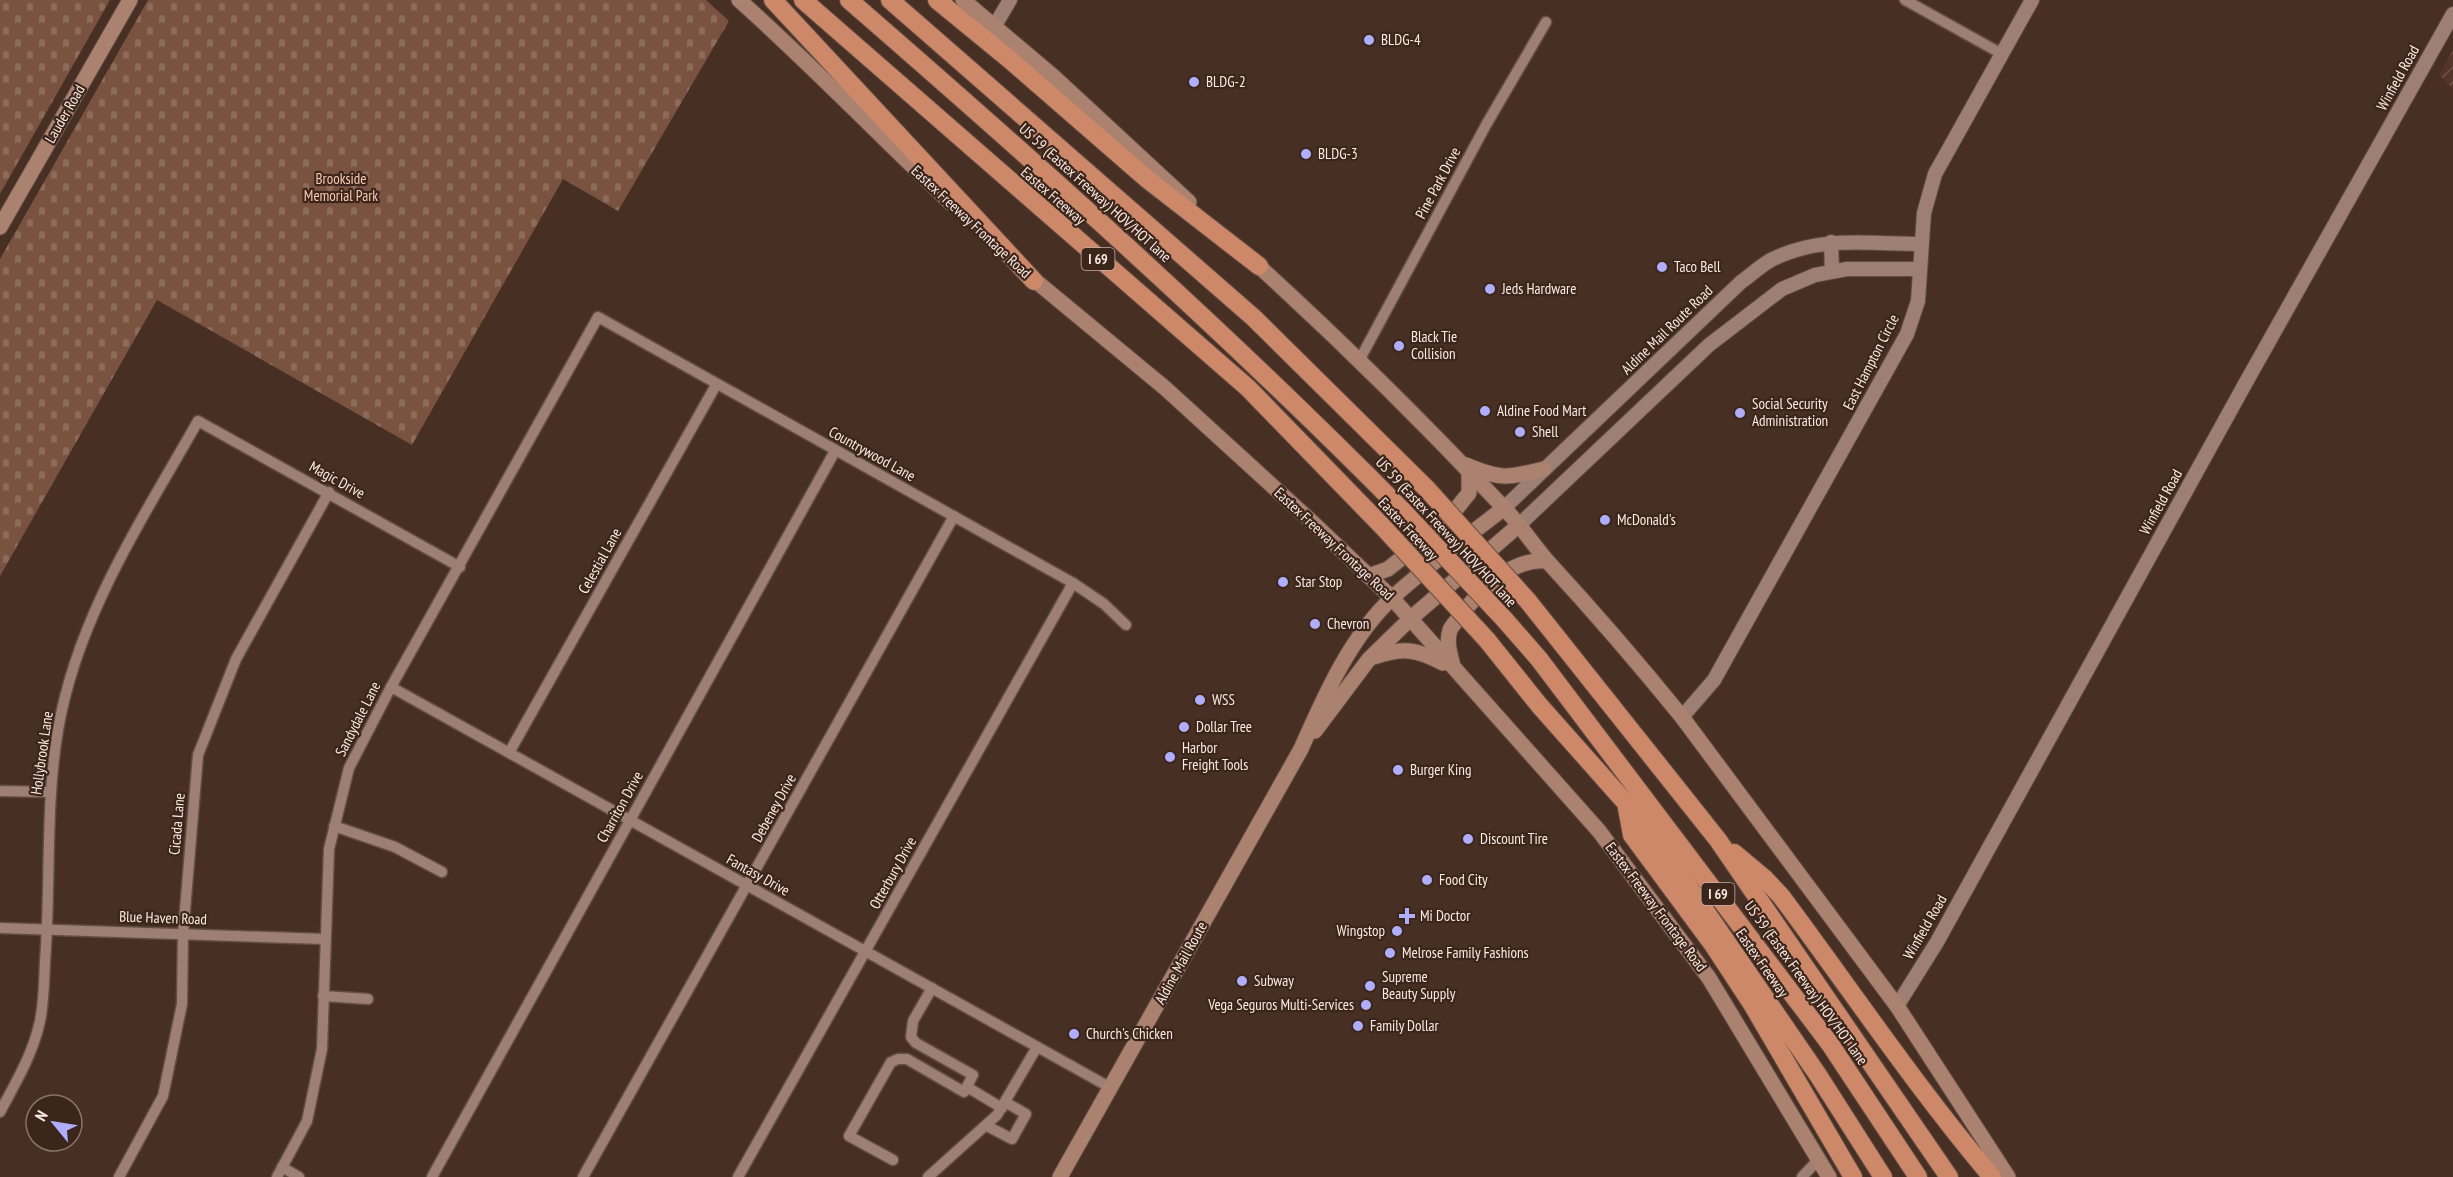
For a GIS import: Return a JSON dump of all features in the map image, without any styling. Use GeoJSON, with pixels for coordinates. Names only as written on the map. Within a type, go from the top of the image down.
{"type":"FeatureCollection","features":[{"type":"Feature","properties":{"kind":"highway"},"geometry":{"type":"LineString","coordinates":[[773,0],[1034,280]]}},
{"type":"Feature","properties":{"kind":"highway","name":"Eastex Freeway"},"geometry":{"type":"LineString","coordinates":[[803,0],[1248,388],[1383,527],[1487,640],[1539,705],[1626,803],[1682,877],[1811,1066],[1883,1177]]}},
{"type":"Feature","properties":{"kind":"highway","name":"US 59 (Eastex Freeway) HOV/HOT lane"},"geometry":{"type":"LineString","coordinates":[[849,0],[1102,222],[1308,415],[1402,510],[1505,620],[1539,659],[1830,1044],[1918,1177]]}},
{"type":"Feature","properties":{"kind":"highway","name":"I 69"},"geometry":{"type":"LineString","coordinates":[[890,0],[1254,318],[1427,489],[1528,601],[1718,840],[1949,1177]]}},
{"type":"Feature","properties":{"kind":"highway"},"geometry":{"type":"LineString","coordinates":[[937,0],[1026,73],[1146,179],[1259,266]]}},
{"type":"Feature","properties":{"kind":"highway"},"geometry":{"type":"LineString","coordinates":[[1626,803],[1632,835],[1714,946],[1752,1004],[1853,1177]]}},
{"type":"Feature","properties":{"kind":"highway"},"geometry":{"type":"LineString","coordinates":[[1718,840],[1765,879],[1781,896],[1953,1131],[1992,1177]]}},
{"type":"Feature","properties":{"kind":"main road","name":"Lauder Road"},"geometry":{"type":"LineString","coordinates":[[0,227],[130,0]]}},
{"type":"Feature","properties":{"kind":"main road","name":"Eastex Freeway Frontage Road"},"geometry":{"type":"LineString","coordinates":[[739,0],[787,43],[879,135],[1034,280],[1165,388],[1318,527],[1392,598],[1599,831],[1702,969],[1829,1177]]}},
{"type":"Feature","properties":{"kind":"main road"},"geometry":{"type":"LineString","coordinates":[[963,0],[1054,77],[1360,359],[1504,508],[1682,717],[1897,1006],[2008,1177]]}},
{"type":"Feature","properties":{"kind":"main road"},"geometry":{"type":"LineString","coordinates":[[1368,576],[1388,569],[1444,524],[1469,493],[1464,467]]}},
{"type":"Feature","properties":{"kind":"main road"},"geometry":{"type":"LineString","coordinates":[[1464,467],[1504,478],[1544,469]]}},
{"type":"Feature","properties":{"kind":"main road","name":"Aldine Mail Route"},"geometry":{"type":"LineString","coordinates":[[1060,1177],[1301,749],[1324,697],[1363,633],[1392,598],[1504,508]]}},
{"type":"Feature","properties":{"kind":"main road","name":"Aldine Mail Route"},"geometry":{"type":"LineString","coordinates":[[1301,749],[1369,658],[1410,619],[1519,525]]}},
{"type":"Feature","properties":{"kind":"main road"},"geometry":{"type":"LineString","coordinates":[[1453,668],[1448,645],[1450,629],[1469,605],[1499,577],[1523,563],[1537,560],[1548,561]]}},
{"type":"Feature","properties":{"kind":"main road"},"geometry":{"type":"LineString","coordinates":[[1369,658],[1402,650],[1424,653],[1453,668]]}},
{"type":"Feature","properties":{"kind":"street"},"geometry":{"type":"LineString","coordinates":[[994,27],[1010,0]]}},
{"type":"Feature","properties":{"kind":"street"},"geometry":{"type":"LineString","coordinates":[[1905,0],[2002,54]]}},
{"type":"Feature","properties":{"kind":"street","name":"East Hampton Circle"},"geometry":{"type":"LineString","coordinates":[[1682,717],[1714,680],[1908,334],[1918,301],[1924,213],[1935,174],[2032,0]]}},
{"type":"Feature","properties":{"kind":"street","name":"Winfield Road"},"geometry":{"type":"LineString","coordinates":[[1897,1006],[1948,922],[2245,384],[2453,14]]}},
{"type":"Feature","properties":{"kind":"street","name":"Pine Park Drive"},"geometry":{"type":"LineString","coordinates":[[1360,359],[1486,125],[1546,22]]}},
{"type":"Feature","properties":{"kind":"street"},"geometry":{"type":"LineString","coordinates":[[1831,242],[1832,272]]}},
{"type":"Feature","properties":{"kind":"street","name":"Aldine Mail Route Road"},"geometry":{"type":"LineString","coordinates":[[1504,508],[1741,282],[1768,261],[1787,252],[1831,242],[1922,244]]}},
{"type":"Feature","properties":{"kind":"street"},"geometry":{"type":"LineString","coordinates":[[1519,525],[1706,348],[1782,289],[1815,275],[1847,269],[1920,269]]}},
{"type":"Feature","properties":{"kind":"street","name":"Countrywood Lane"},"geometry":{"type":"LineString","coordinates":[[598,317],[1073,583],[1104,604],[1126,625]]}},
{"type":"Feature","properties":{"kind":"street","name":"Sandydale Lane"},"geometry":{"type":"LineString","coordinates":[[280,1172],[307,1121],[322,1049],[324,939],[329,849],[349,768],[391,687],[598,317]]}},
{"type":"Feature","properties":{"kind":"street"},"geometry":{"type":"LineString","coordinates":[[1691,332],[1706,348]]}},
{"type":"Feature","properties":{"kind":"street","name":"Celestial Lane"},"geometry":{"type":"LineString","coordinates":[[510,751],[716,385]]}},
{"type":"Feature","properties":{"kind":"street","name":"Magic Drive"},"geometry":{"type":"LineString","coordinates":[[198,421],[460,567]]}},
{"type":"Feature","properties":{"kind":"street","name":"Hollybrook Lane"},"geometry":{"type":"LineString","coordinates":[[0,1112],[29,1058],[41,1020],[48,929],[51,792],[58,729],[76,654],[91,617],[120,560],[198,421]]}},
{"type":"Feature","properties":{"kind":"street"},"geometry":{"type":"LineString","coordinates":[[1582,433],[1598,451]]}},
{"type":"Feature","properties":{"kind":"street","name":"Charriton Drive"},"geometry":{"type":"LineString","coordinates":[[432,1177],[835,451]]}},
{"type":"Feature","properties":{"kind":"street","name":"Cicada Lane"},"geometry":{"type":"LineString","coordinates":[[119,1177],[163,1096],[182,1004],[183,934],[198,755],[236,659],[329,492]]}},
{"type":"Feature","properties":{"kind":"street","name":"Debeney Drive"},"geometry":{"type":"LineString","coordinates":[[584,1177],[954,516]]}},
{"type":"Feature","properties":{"kind":"street","name":"Otterbury Drive"},"geometry":{"type":"LineString","coordinates":[[738,1177],[1073,583]]}},
{"type":"Feature","properties":{"kind":"street","name":"Fantasy Drive"},"geometry":{"type":"LineString","coordinates":[[391,687],[510,751],[1111,1088]]}},
{"type":"Feature","properties":{"kind":"street"},"geometry":{"type":"LineString","coordinates":[[0,791],[51,792]]}},
{"type":"Feature","properties":{"kind":"street"},"geometry":{"type":"LineString","coordinates":[[333,826],[395,847],[442,872]]}},
{"type":"Feature","properties":{"kind":"street","name":"Blue Haven Road"},"geometry":{"type":"LineString","coordinates":[[0,928],[324,939]]}},
{"type":"Feature","properties":{"kind":"street"},"geometry":{"type":"LineString","coordinates":[[893,1160],[849,1136],[888,1065],[898,1059],[907,1059],[964,1092],[973,1076],[915,1043],[911,1037],[911,1027],[932,988]]}},
{"type":"Feature","properties":{"kind":"street"},"geometry":{"type":"LineString","coordinates":[[323,996],[368,999]]}},
{"type":"Feature","properties":{"kind":"street"},"geometry":{"type":"LineString","coordinates":[[907,1059],[915,1043]]}},
{"type":"Feature","properties":{"kind":"street"},"geometry":{"type":"LineString","coordinates":[[928,1177],[987,1126],[1004,1105],[1037,1047]]}},
{"type":"Feature","properties":{"kind":"street"},"geometry":{"type":"LineString","coordinates":[[967,1087],[1026,1114],[1012,1139],[987,1126]]}},
{"type":"Feature","properties":{"kind":"street"},"geometry":{"type":"LineString","coordinates":[[1802,1177],[1818,1160]]}},
{"type":"Feature","properties":{"kind":"street"},"geometry":{"type":"LineString","coordinates":[[280,1172],[299,1177]]}},
{"type":"Feature","properties":{"kind":"shaded area"},"geometry":{"type":"Polygon","coordinates":[[[2453,50],[2453,89],[2439,75],[2453,50]]]}},
{"type":"Feature","properties":{"kind":"green space"},"geometry":{"type":"Polygon","coordinates":[[[0,0],[110,0],[0,194],[0,0]]]}},
{"type":"Feature","properties":{"kind":"green space","name":"Brookside Memorial Park"},"geometry":{"type":"Polygon","coordinates":[[[148,0],[706,0],[729,21],[618,211],[563,179],[412,445],[157,300],[0,576],[0,259],[148,0]]]}},
{"type":"Feature","properties":{"kind":"place","name":"BLDG-4"},"geometry":{"type":"Point","coordinates":[1369,40]}},
{"type":"Feature","properties":{"kind":"place","name":"BLDG-2"},"geometry":{"type":"Point","coordinates":[1194,82]}},
{"type":"Feature","properties":{"kind":"place","name":"BLDG-3"},"geometry":{"type":"Point","coordinates":[1306,154]}},
{"type":"Feature","properties":{"kind":"place","name":"Taco Bell"},"geometry":{"type":"Point","coordinates":[1662,267]}},
{"type":"Feature","properties":{"kind":"place","name":"Jeds Hardware"},"geometry":{"type":"Point","coordinates":[1490,289]}},
{"type":"Feature","properties":{"kind":"place","name":"Black Tie Collision"},"geometry":{"type":"Point","coordinates":[1399,346]}},
{"type":"Feature","properties":{"kind":"place","name":"Aldine Food Mart"},"geometry":{"type":"Point","coordinates":[1485,411]}},
{"type":"Feature","properties":{"kind":"place","name":"Social Security Administration"},"geometry":{"type":"Point","coordinates":[1740,413]}},
{"type":"Feature","properties":{"kind":"place","name":"Shell"},"geometry":{"type":"Point","coordinates":[1520,432]}},
{"type":"Feature","properties":{"kind":"place","name":"McDonald's"},"geometry":{"type":"Point","coordinates":[1605,520]}},
{"type":"Feature","properties":{"kind":"place","name":"Star Stop"},"geometry":{"type":"Point","coordinates":[1283,582]}},
{"type":"Feature","properties":{"kind":"place","name":"Chevron"},"geometry":{"type":"Point","coordinates":[1315,624]}},
{"type":"Feature","properties":{"kind":"place","name":"WSS"},"geometry":{"type":"Point","coordinates":[1200,700]}},
{"type":"Feature","properties":{"kind":"place","name":"Dollar Tree"},"geometry":{"type":"Point","coordinates":[1184,727]}},
{"type":"Feature","properties":{"kind":"place","name":"Harbor Freight Tools"},"geometry":{"type":"Point","coordinates":[1170,757]}},
{"type":"Feature","properties":{"kind":"place","name":"Burger King"},"geometry":{"type":"Point","coordinates":[1398,770]}},
{"type":"Feature","properties":{"kind":"place","name":"Discount Tire"},"geometry":{"type":"Point","coordinates":[1468,839]}},
{"type":"Feature","properties":{"kind":"place","name":"Food City"},"geometry":{"type":"Point","coordinates":[1427,880]}},
{"type":"Feature","properties":{"kind":"place","name":"Mi Doctor"},"geometry":{"type":"Point","coordinates":[1407,916]}},
{"type":"Feature","properties":{"kind":"place","name":"Wingstop"},"geometry":{"type":"Point","coordinates":[1397,931]}},
{"type":"Feature","properties":{"kind":"place","name":"Melrose Family Fashions"},"geometry":{"type":"Point","coordinates":[1390,953]}},
{"type":"Feature","properties":{"kind":"place","name":"Subway"},"geometry":{"type":"Point","coordinates":[1242,981]}},
{"type":"Feature","properties":{"kind":"place","name":"Supreme Beauty Supply"},"geometry":{"type":"Point","coordinates":[1370,986]}},
{"type":"Feature","properties":{"kind":"place","name":"Vega Seguros Multi-Services"},"geometry":{"type":"Point","coordinates":[1366,1005]}},
{"type":"Feature","properties":{"kind":"place","name":"Family Dollar"},"geometry":{"type":"Point","coordinates":[1358,1026]}},
{"type":"Feature","properties":{"kind":"place","name":"Church's Chicken"},"geometry":{"type":"Point","coordinates":[1074,1034]}}]}
